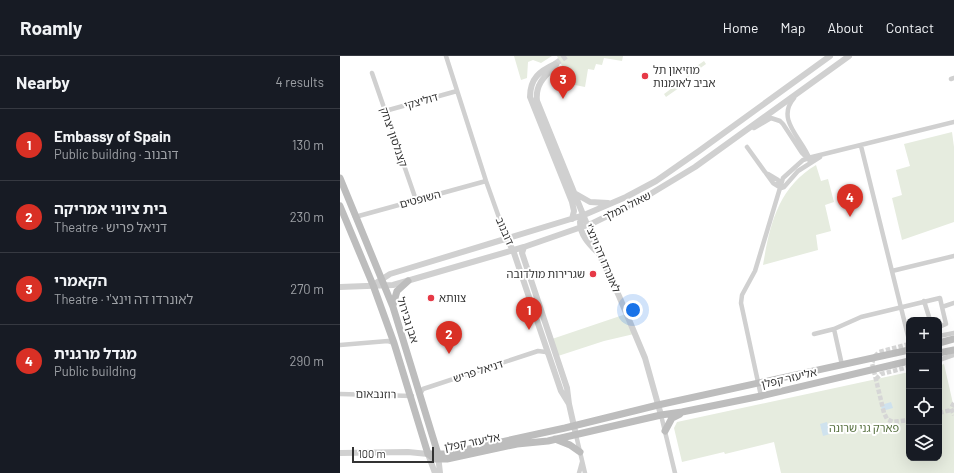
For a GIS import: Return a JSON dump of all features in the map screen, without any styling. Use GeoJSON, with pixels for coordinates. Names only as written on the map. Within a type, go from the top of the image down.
{"type":"FeatureCollection","features":[{"type":"Feature","properties":{"kind":"main road","name":"אבן גבירול"},"geometry":{"type":"LineString","coordinates":[[340,178],[393,307],[438,457]]}},
{"type":"Feature","properties":{"kind":"main road","name":"אבן גבירול"},"geometry":{"type":"LineString","coordinates":[[340,206],[344,224],[373,285],[394,343],[412,396],[428,454]]}},
{"type":"Feature","properties":{"kind":"main road"},"geometry":{"type":"LineString","coordinates":[[393,307],[397,291],[408,281]]}},
{"type":"Feature","properties":{"kind":"main road"},"geometry":{"type":"LineString","coordinates":[[942,341],[951,336]]}},
{"type":"Feature","properties":{"kind":"main road"},"geometry":{"type":"LineString","coordinates":[[942,353],[954,350]]}},
{"type":"Feature","properties":{"kind":"main road","name":"אליעזר קפלן"},"geometry":{"type":"LineString","coordinates":[[438,457],[658,405],[906,351]]}},
{"type":"Feature","properties":{"kind":"main road","name":"אליעזר קפלן"},"geometry":{"type":"LineString","coordinates":[[428,454],[447,459],[517,444],[576,435],[661,414],[682,412],[761,396],[906,362]]}},
{"type":"Feature","properties":{"kind":"main road"},"geometry":{"type":"LineString","coordinates":[[665,431],[672,418],[682,412]]}},
{"type":"Feature","properties":{"kind":"main road"},"geometry":{"type":"LineString","coordinates":[[555,439],[570,445],[580,452]]}},
{"type":"Feature","properties":{"kind":"street","name":"דובנוב"},"geometry":{"type":"LineString","coordinates":[[446,56],[486,181],[507,240],[513,250],[561,391],[569,404]]}},
{"type":"Feature","properties":{"kind":"street","name":"שאול המלך"},"geometry":{"type":"LineString","coordinates":[[382,278],[572,219],[626,197],[656,181],[830,56]]}},
{"type":"Feature","properties":{"kind":"street","name":"שאול המלך"},"geometry":{"type":"LineString","coordinates":[[340,287],[373,285],[385,286],[408,281],[589,226],[669,184],[740,135],[848,56]]}},
{"type":"Feature","properties":{"kind":"street"},"geometry":{"type":"LineString","coordinates":[[533,92],[540,80],[555,64]]}},
{"type":"Feature","properties":{"kind":"street","name":"קצנלסון יצחק"},"geometry":{"type":"LineString","coordinates":[[372,73],[416,200]]}},
{"type":"Feature","properties":{"kind":"street","name":"דוליצקי"},"geometry":{"type":"LineString","coordinates":[[385,111],[458,90]]}},
{"type":"Feature","properties":{"kind":"street"},"geometry":{"type":"LineString","coordinates":[[799,91],[786,111],[789,123],[804,152],[800,162]]}},
{"type":"Feature","properties":{"kind":"street","name":"לאונרדו דה וינצ'י"},"geometry":{"type":"LineString","coordinates":[[533,92],[589,226],[599,254],[619,296],[645,358],[661,414],[675,473]]}},
{"type":"Feature","properties":{"kind":"street","name":"לאונרדו דה וינצ'י"},"geometry":{"type":"LineString","coordinates":[[533,92],[532,103],[572,202],[574,211],[572,219]]}},
{"type":"Feature","properties":{"kind":"street"},"geometry":{"type":"LineString","coordinates":[[740,135],[771,118],[776,119],[784,126],[809,159]]}},
{"type":"Feature","properties":{"kind":"street"},"geometry":{"type":"LineString","coordinates":[[761,396],[741,303],[742,295],[755,271],[783,178],[800,162],[809,159],[954,122]]}},
{"type":"Feature","properties":{"kind":"street"},"geometry":{"type":"LineString","coordinates":[[861,146],[906,328]]}},
{"type":"Feature","properties":{"kind":"street"},"geometry":{"type":"LineString","coordinates":[[747,147],[765,172],[778,180],[781,188]]}},
{"type":"Feature","properties":{"kind":"street"},"geometry":{"type":"LineString","coordinates":[[804,152],[823,155]]}},
{"type":"Feature","properties":{"kind":"street"},"geometry":{"type":"LineString","coordinates":[[781,188],[809,159]]}},
{"type":"Feature","properties":{"kind":"street","name":"השופטים"},"geometry":{"type":"LineString","coordinates":[[355,217],[486,181]]}},
{"type":"Feature","properties":{"kind":"street"},"geometry":{"type":"LineString","coordinates":[[575,193],[584,200],[599,204],[626,197]]}},
{"type":"Feature","properties":{"kind":"street"},"geometry":{"type":"LineString","coordinates":[[584,215],[580,222],[580,228],[586,241],[599,254]]}},
{"type":"Feature","properties":{"kind":"street","name":"דובנוב"},"geometry":{"type":"LineString","coordinates":[[524,247],[522,254],[567,388],[576,435]]}},
{"type":"Feature","properties":{"kind":"street"},"geometry":{"type":"LineString","coordinates":[[892,271],[954,256]]}},
{"type":"Feature","properties":{"kind":"street"},"geometry":{"type":"LineString","coordinates":[[373,285],[382,278]]}},
{"type":"Feature","properties":{"kind":"street"},"geometry":{"type":"LineString","coordinates":[[814,334],[834,329],[861,317],[940,298],[946,324],[942,325]]}},
{"type":"Feature","properties":{"kind":"street"},"geometry":{"type":"LineString","coordinates":[[924,301],[929,317]]}},
{"type":"Feature","properties":{"kind":"street"},"geometry":{"type":"LineString","coordinates":[[942,307],[954,303]]}},
{"type":"Feature","properties":{"kind":"street"},"geometry":{"type":"LineString","coordinates":[[834,329],[842,365]]}},
{"type":"Feature","properties":{"kind":"street"},"geometry":{"type":"LineString","coordinates":[[951,336],[954,333]]}},
{"type":"Feature","properties":{"kind":"street"},"geometry":{"type":"LineString","coordinates":[[544,340],[538,351],[546,352],[549,355]]}},
{"type":"Feature","properties":{"kind":"street"},"geometry":{"type":"LineString","coordinates":[[340,345],[388,341],[394,343]]}},
{"type":"Feature","properties":{"kind":"street","name":"דניאל פריש"},"geometry":{"type":"LineString","coordinates":[[420,394],[423,389],[538,351]]}},
{"type":"Feature","properties":{"kind":"street"},"geometry":{"type":"LineString","coordinates":[[942,359],[954,355]]}},
{"type":"Feature","properties":{"kind":"street","name":"רוזנבאום"},"geometry":{"type":"LineString","coordinates":[[340,394],[412,396]]}},
{"type":"Feature","properties":{"kind":"street"},"geometry":{"type":"LineString","coordinates":[[576,435],[584,473]]}},
{"type":"Feature","properties":{"kind":"street"},"geometry":{"type":"LineString","coordinates":[[340,453],[408,452],[428,454]]}},
{"type":"Feature","properties":{"kind":"street","name":"אבן גבירול"},"geometry":{"type":"LineString","coordinates":[[428,454],[435,473]]}},
{"type":"Feature","properties":{"kind":"street","name":"אבן גבירול"},"geometry":{"type":"LineString","coordinates":[[438,457],[440,473]]}},
{"type":"Feature","properties":{"kind":"street"},"geometry":{"type":"LineString","coordinates":[[579,473],[582,462]]}},
{"type":"Feature","properties":{"kind":"green space"},"geometry":{"type":"Polygon","coordinates":[[[514,56],[552,56],[541,63],[533,60],[528,62],[527,78],[521,80],[514,56]]]}},
{"type":"Feature","properties":{"kind":"green space"},"geometry":{"type":"Polygon","coordinates":[[[557,56],[623,56],[622,61],[604,58],[602,65],[596,64],[594,70],[588,69],[585,87],[560,82],[567,77],[569,70],[562,66],[557,56]]]}},
{"type":"Feature","properties":{"kind":"green space"},"geometry":{"type":"Polygon","coordinates":[[[704,61],[706,64],[688,77],[689,79],[685,82],[686,83],[666,97],[664,94],[687,77],[685,74],[704,61]]]}},
{"type":"Feature","properties":{"kind":"green space"},"geometry":{"type":"Polygon","coordinates":[[[952,132],[954,147],[954,222],[902,240],[892,198],[902,195],[896,170],[910,166],[904,144],[952,132]]]}},
{"type":"Feature","properties":{"kind":"green space"},"geometry":{"type":"Polygon","coordinates":[[[816,165],[821,181],[828,179],[834,202],[825,205],[831,231],[816,235],[818,250],[763,265],[773,221],[784,196],[803,174],[816,165]]]}},
{"type":"Feature","properties":{"kind":"green space"},"geometry":{"type":"Polygon","coordinates":[[[626,314],[634,334],[604,341],[558,356],[552,339],[626,314]]]}},
{"type":"Feature","properties":{"kind":"green space","name":"פארק גני שרונה"},"geometry":{"type":"Polygon","coordinates":[[[944,364],[954,408],[954,473],[781,473],[774,442],[725,454],[724,452],[682,462],[674,428],[677,422],[906,373],[906,461],[942,461],[942,365],[944,364]]]}},
{"type":"Feature","properties":{"kind":"water"},"geometry":{"type":"Polygon","coordinates":[[[891,402],[893,408],[882,411],[881,405],[891,402]]]}},
{"type":"Feature","properties":{"kind":"water"},"geometry":{"type":"Polygon","coordinates":[[[827,422],[830,434],[823,436],[820,424],[827,422]]]}},
{"type":"Feature","properties":{"kind":"tunnel"},"geometry":{"type":"LineString","coordinates":[[555,64],[566,56]]}},
{"type":"Feature","properties":{"kind":"tunnel"},"geometry":{"type":"LineString","coordinates":[[906,345],[879,352],[875,356],[872,363],[884,413],[887,419],[893,422],[906,420]]}},
{"type":"Feature","properties":{"kind":"tunnel"},"geometry":{"type":"LineString","coordinates":[[876,379],[881,374],[906,368]]}},
{"type":"Feature","properties":{"kind":"tunnel"},"geometry":{"type":"LineString","coordinates":[[954,403],[951,408],[954,415]]}},
{"type":"Feature","properties":{"kind":"tunnel"},"geometry":{"type":"LineString","coordinates":[[942,412],[951,410]]}},
{"type":"Feature","properties":{"kind":"place","name":"מוזיאון תל אביב לאומנות"},"geometry":{"type":"Point","coordinates":[645,76]}},
{"type":"Feature","properties":{"kind":"place","name":"הקאמרי"},"geometry":{"type":"Point","coordinates":[563,99]}},
{"type":"Feature","properties":{"kind":"place","name":"מגדל מרגנית"},"geometry":{"type":"Point","coordinates":[850,217]}},
{"type":"Feature","properties":{"kind":"place","name":"שגרירות מולדובה"},"geometry":{"type":"Point","coordinates":[593,274]}},
{"type":"Feature","properties":{"kind":"place","name":"צוותא"},"geometry":{"type":"Point","coordinates":[431,298]}},
{"type":"Feature","properties":{"kind":"place","name":"Embassy of Spain"},"geometry":{"type":"Point","coordinates":[529,330]}},
{"type":"Feature","properties":{"kind":"place","name":"בית ציוני אמריקה"},"geometry":{"type":"Point","coordinates":[449,354]}}]}
